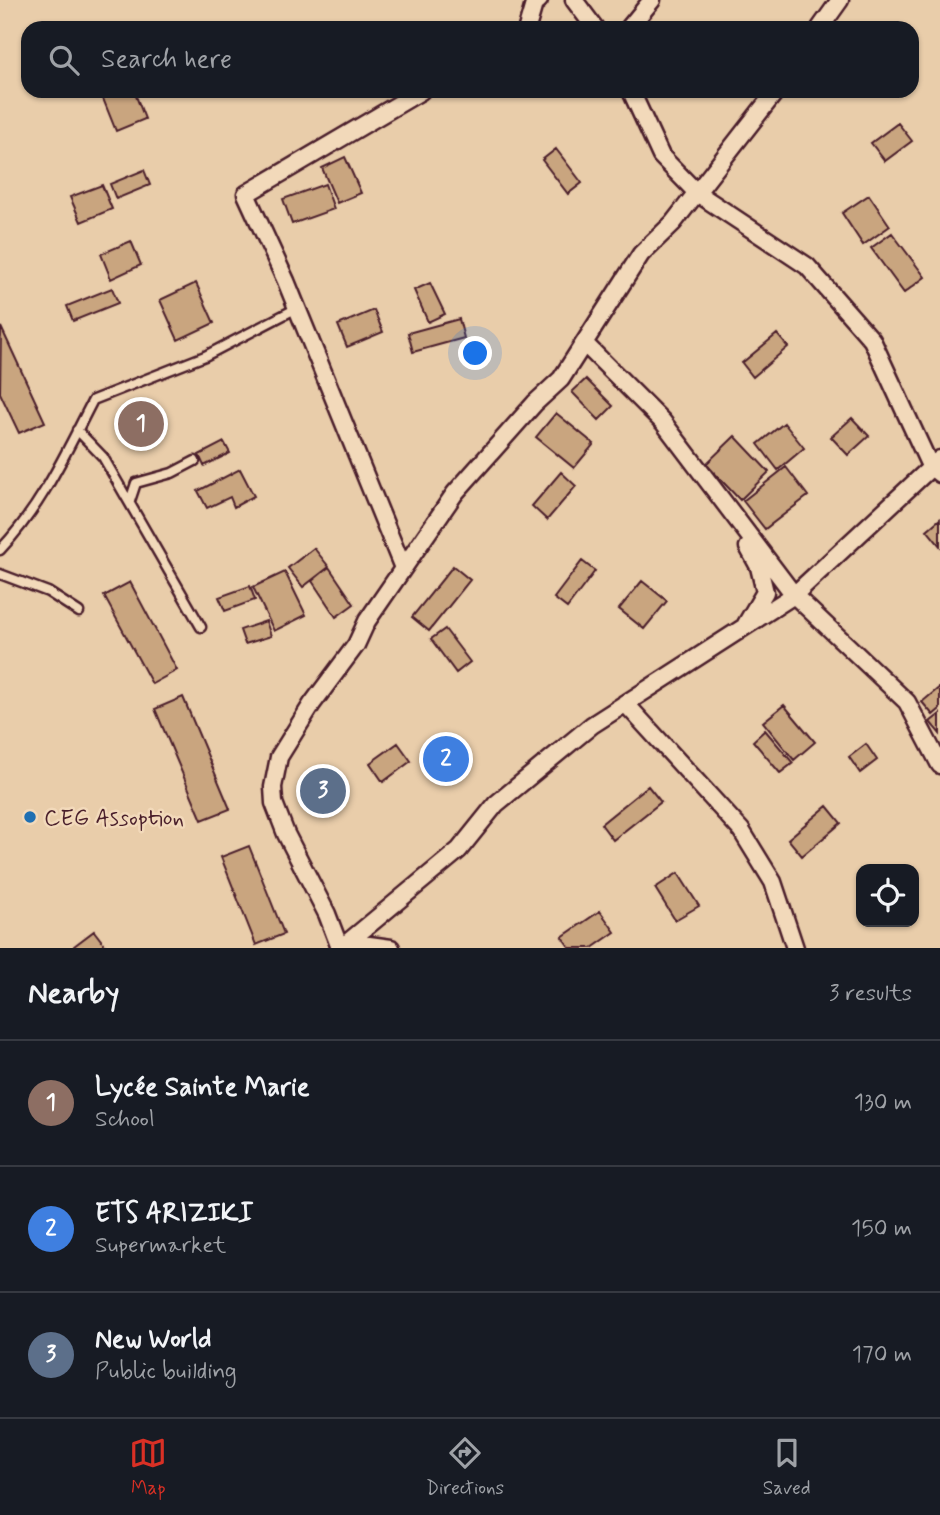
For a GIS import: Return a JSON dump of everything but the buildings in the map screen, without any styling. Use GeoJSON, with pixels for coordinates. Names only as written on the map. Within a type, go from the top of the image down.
{"type":"FeatureCollection","features":[{"type":"Feature","properties":{"kind":"street"},"geometry":{"type":"LineString","coordinates":[[529,21],[534,4],[539,0]]}},
{"type":"Feature","properties":{"kind":"street"},"geometry":{"type":"LineString","coordinates":[[573,0],[590,21]]}},
{"type":"Feature","properties":{"kind":"street"},"geometry":{"type":"LineString","coordinates":[[635,21],[652,0]]}},
{"type":"Feature","properties":{"kind":"street"},"geometry":{"type":"LineString","coordinates":[[825,21],[840,0]]}},
{"type":"Feature","properties":{"kind":"street"},"geometry":{"type":"LineString","coordinates":[[403,568],[297,308],[246,194],[409,98]]}},
{"type":"Feature","properties":{"kind":"street"},"geometry":{"type":"LineString","coordinates":[[341,948],[459,850],[496,804],[592,725],[794,595],[937,467],[872,340],[807,266],[697,193],[661,156],[634,98]]}},
{"type":"Feature","properties":{"kind":"street"},"geometry":{"type":"LineString","coordinates":[[341,948],[327,914],[286,834],[274,803],[273,787],[279,757],[312,704],[356,645],[367,621],[455,493],[535,403],[561,379],[641,254],[697,193],[771,98]]}},
{"type":"Feature","properties":{"kind":"street"},"geometry":{"type":"LineString","coordinates":[[584,343],[663,422],[794,595],[907,702],[940,765]]}},
{"type":"Feature","properties":{"kind":"street"},"geometry":{"type":"LineString","coordinates":[[727,507],[759,567],[765,592],[743,629]]}},
{"type":"Feature","properties":{"kind":"street"},"geometry":{"type":"LineString","coordinates":[[625,704],[741,830],[773,882],[795,948]]}},
{"type":"Feature","properties":{"kind":"street"},"geometry":{"type":"LineString","coordinates":[[341,948],[369,945],[391,948]]}},
{"type":"Feature","properties":{"kind":"lane"},"geometry":{"type":"LineString","coordinates":[[0,550],[26,524],[61,467],[93,400],[205,356],[297,308]]}},
{"type":"Feature","properties":{"kind":"lane"},"geometry":{"type":"LineString","coordinates":[[77,430],[103,457],[201,627]]}},
{"type":"Feature","properties":{"kind":"lane"},"geometry":{"type":"LineString","coordinates":[[130,501],[136,483],[172,473],[195,461]]}},
{"type":"Feature","properties":{"kind":"lane"},"geometry":{"type":"LineString","coordinates":[[0,574],[48,592],[79,612]]}},
{"type":"Feature","properties":{"kind":"place","name":"Lycée Sainte Marie"},"geometry":{"type":"Point","coordinates":[141,424]}},
{"type":"Feature","properties":{"kind":"place","name":"ETS ARIZIKI"},"geometry":{"type":"Point","coordinates":[446,759]}},
{"type":"Feature","properties":{"kind":"place","name":"New World"},"geometry":{"type":"Point","coordinates":[323,791]}},
{"type":"Feature","properties":{"kind":"place","name":"CEG Assoption"},"geometry":{"type":"Point","coordinates":[30,817]}}]}
